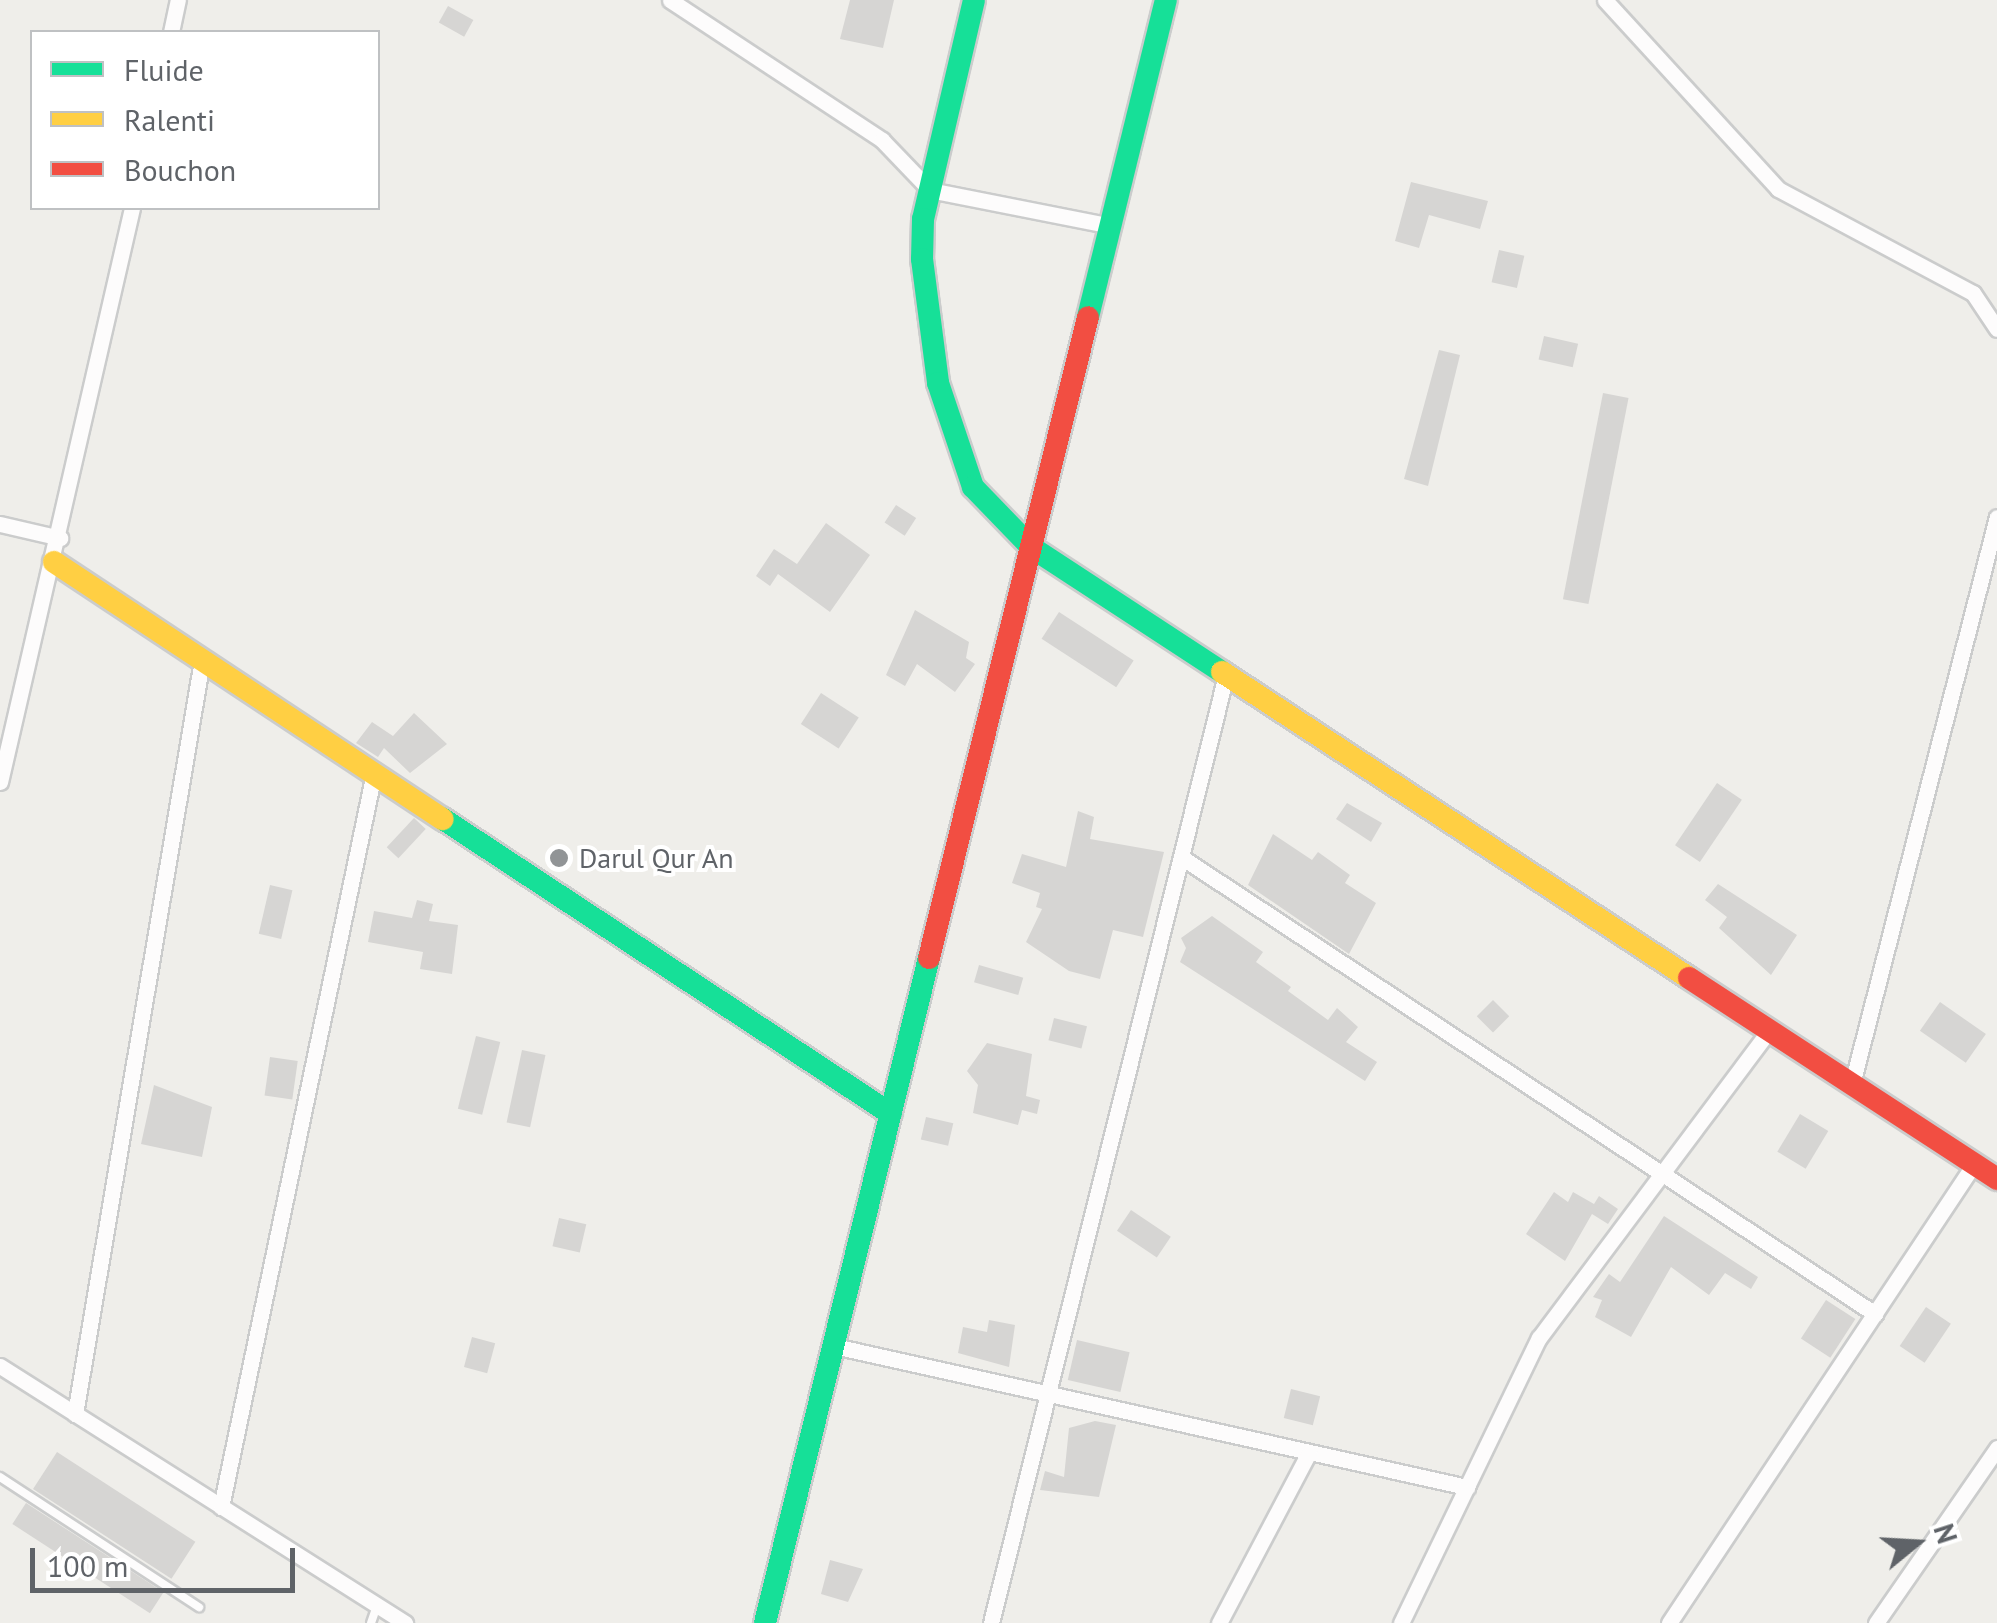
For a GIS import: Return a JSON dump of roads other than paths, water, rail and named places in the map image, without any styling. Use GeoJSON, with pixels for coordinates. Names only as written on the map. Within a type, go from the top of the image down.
{"type":"FeatureCollection","features":[{"type":"Feature","properties":{"kind":"street"},"geometry":{"type":"LineString","coordinates":[[170,30],[178,0]]}},
{"type":"Feature","properties":{"kind":"street"},"geometry":{"type":"LineString","coordinates":[[670,0],[882,140],[930,190],[1112,226]]}},
{"type":"Feature","properties":{"kind":"street"},"geometry":{"type":"LineString","coordinates":[[698,18],[702,0]]}},
{"type":"Feature","properties":{"kind":"street"},"geometry":{"type":"LineString","coordinates":[[974,0],[930,190],[922,258],[938,383],[973,487],[1031,548],[1997,1178]]}},
{"type":"Feature","properties":{"kind":"street"},"geometry":{"type":"LineString","coordinates":[[765,1623],[1166,0]]}},
{"type":"Feature","properties":{"kind":"street"},"geometry":{"type":"LineString","coordinates":[[1606,0],[1778,189],[1973,292],[1997,329]]}},
{"type":"Feature","properties":{"kind":"street"},"geometry":{"type":"LineString","coordinates":[[0,782],[6,733],[60,538],[132,210]]}},
{"type":"Feature","properties":{"kind":"street"},"geometry":{"type":"LineString","coordinates":[[1852,1084],[1997,517]]}},
{"type":"Feature","properties":{"kind":"street"},"geometry":{"type":"LineString","coordinates":[[0,524],[60,538]]}},
{"type":"Feature","properties":{"kind":"street"},"geometry":{"type":"LineString","coordinates":[[54,562],[891,1114]]}},
{"type":"Feature","properties":{"kind":"street"},"geometry":{"type":"LineString","coordinates":[[75,1414],[202,660]]}},
{"type":"Feature","properties":{"kind":"street"},"geometry":{"type":"LineString","coordinates":[[991,1623],[1226,675]]}},
{"type":"Feature","properties":{"kind":"street"},"geometry":{"type":"LineString","coordinates":[[221,1507],[374,773]]}},
{"type":"Feature","properties":{"kind":"street"},"geometry":{"type":"LineString","coordinates":[[1181,857],[1875,1314]]}},
{"type":"Feature","properties":{"kind":"street"},"geometry":{"type":"LineString","coordinates":[[1401,1623],[1540,1338],[1770,1030]]}},
{"type":"Feature","properties":{"kind":"street"},"geometry":{"type":"LineString","coordinates":[[1669,1623],[1974,1164]]}},
{"type":"Feature","properties":{"kind":"street"},"geometry":{"type":"LineString","coordinates":[[834,1346],[1467,1487]]}},
{"type":"Feature","properties":{"kind":"street"},"geometry":{"type":"LineString","coordinates":[[0,1366],[405,1623]]}},
{"type":"Feature","properties":{"kind":"street"},"geometry":{"type":"LineString","coordinates":[[1876,1623],[1997,1448]]}},
{"type":"Feature","properties":{"kind":"street"},"geometry":{"type":"LineString","coordinates":[[1219,1623],[1309,1452]]}},
{"type":"Feature","properties":{"kind":"lane"},"geometry":{"type":"LineString","coordinates":[[0,1477],[199,1607]]}},
{"type":"Feature","properties":{"kind":"lane"},"geometry":{"type":"LineString","coordinates":[[371,1623],[376,1606]]}},
{"type":"Feature","properties":{"kind":"place","name":"Darul Qur An"},"geometry":{"type":"Point","coordinates":[559,858]}}]}
